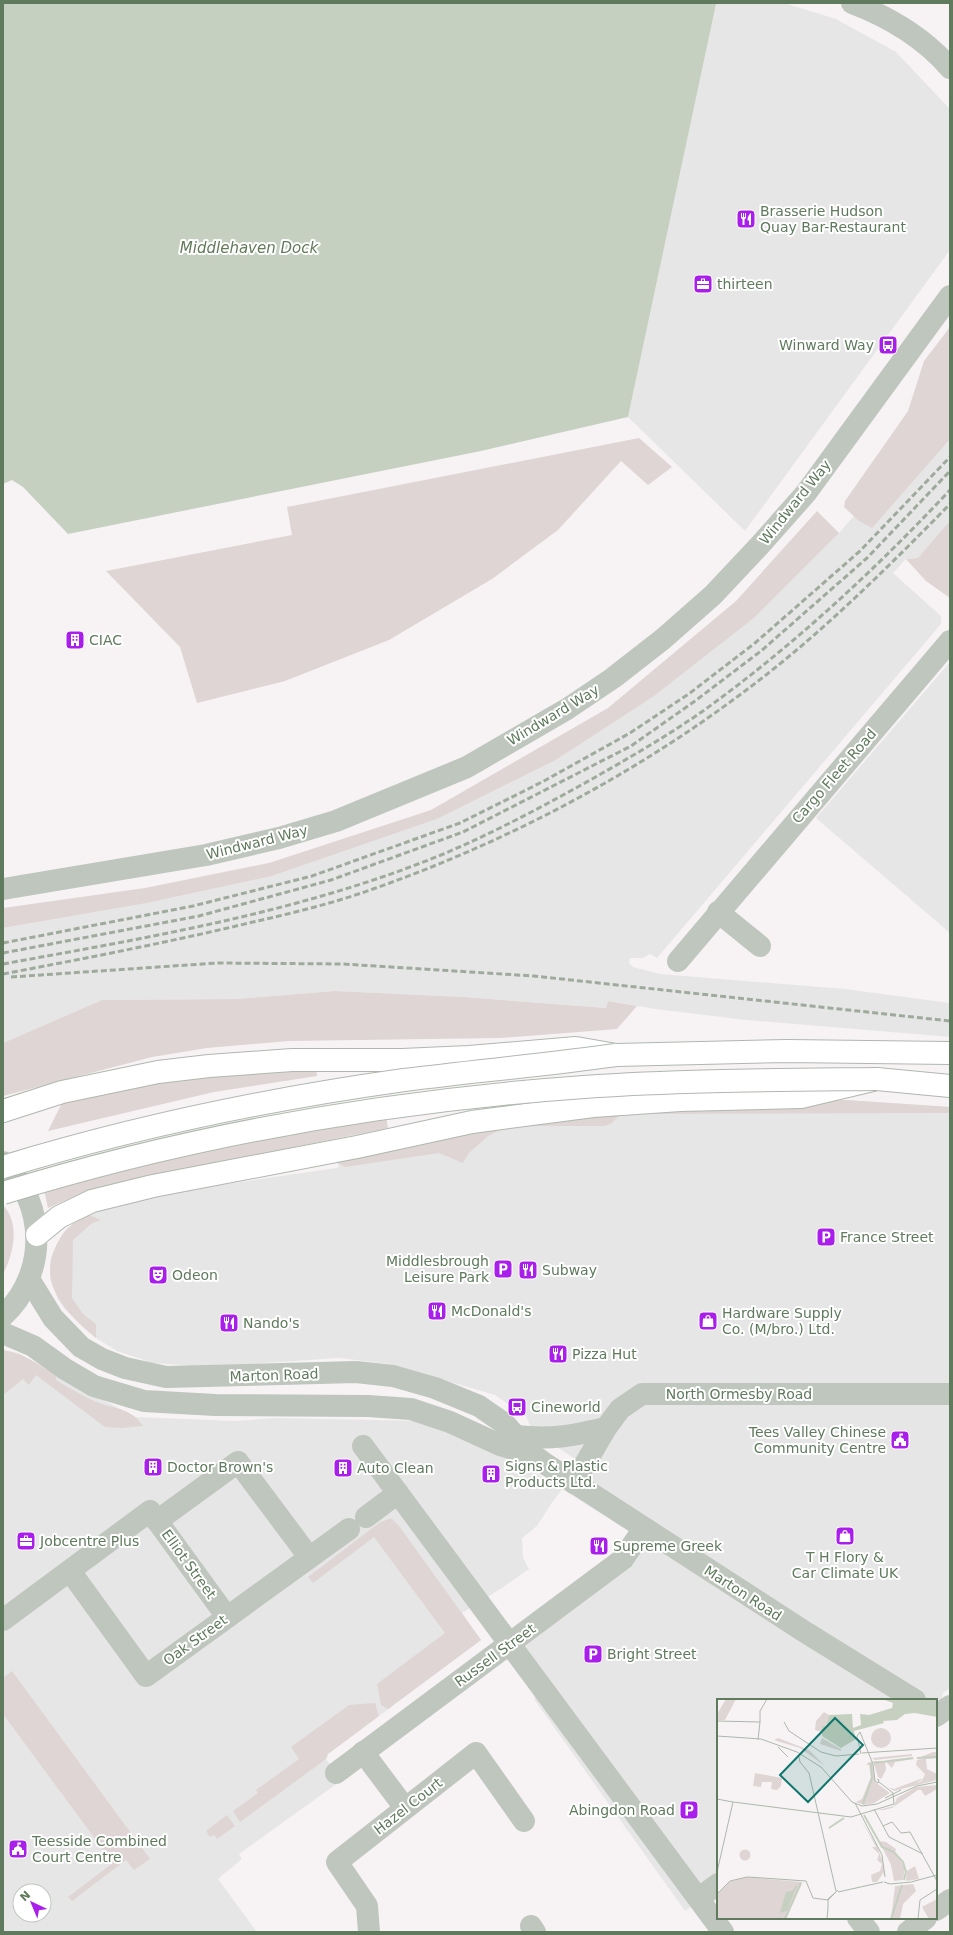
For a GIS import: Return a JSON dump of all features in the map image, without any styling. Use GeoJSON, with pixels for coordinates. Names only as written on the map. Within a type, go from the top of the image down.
{"type":"FeatureCollection","features":[{"type":"Feature","properties":{"kind":"highway"},"geometry":{"type":"LineString","coordinates":[[3,1111],[62,1092],[158,1072],[209,1066],[292,1060],[402,1060],[469,1058],[576,1048],[616,1055]]}},
{"type":"Feature","properties":{"kind":"highway"},"geometry":{"type":"LineString","coordinates":[[3,1167],[61,1150],[190,1118],[294,1098],[405,1080],[533,1067],[616,1055],[786,1051],[950,1052]]}},
{"type":"Feature","properties":{"kind":"highway"},"geometry":{"type":"LineString","coordinates":[[3,1192],[164,1149],[264,1128],[360,1112],[449,1100],[584,1087],[791,1080],[877,1080],[950,1086]]}},
{"type":"Feature","properties":{"kind":"highway"},"geometry":{"type":"LineString","coordinates":[[37,1235],[59,1217],[92,1201],[153,1186],[357,1147],[472,1122],[593,1106],[680,1100],[801,1097],[877,1080]]}},
{"type":"Feature","properties":{"kind":"street"},"geometry":{"type":"LineString","coordinates":[[852,3],[870,10],[902,27],[931,48],[950,68]]}},
{"type":"Feature","properties":{"kind":"street","name":"Windward Way"},"geometry":{"type":"LineString","coordinates":[[3,889],[206,855],[279,838],[336,821],[467,767],[567,709],[614,678],[663,639],[713,595],[760,545],[806,493],[950,296]]}},
{"type":"Feature","properties":{"kind":"street","name":"Cargo Fleet Road"},"geometry":{"type":"LineString","coordinates":[[678,961],[718,912],[950,641]]}},
{"type":"Feature","properties":{"kind":"street"},"geometry":{"type":"LineString","coordinates":[[718,912],[760,946]]}},
{"type":"Feature","properties":{"kind":"street"},"geometry":{"type":"LineString","coordinates":[[3,1162],[15,1174],[31,1202],[37,1235],[36,1257],[30,1279],[13,1306],[3,1316]]}},
{"type":"Feature","properties":{"kind":"street","name":"Marton Road"},"geometry":{"type":"LineString","coordinates":[[30,1279],[53,1318],[81,1347],[102,1359],[126,1368],[166,1377],[356,1372],[393,1376],[435,1388],[479,1406],[505,1424],[533,1455],[805,1632],[913,1699]]}},
{"type":"Feature","properties":{"kind":"street","name":"Marton Road"},"geometry":{"type":"LineString","coordinates":[[3,1333],[32,1346],[65,1370],[94,1386],[144,1401],[215,1405],[368,1406],[411,1409],[450,1422],[500,1445],[533,1455]]}},
{"type":"Feature","properties":{"kind":"street"},"geometry":{"type":"LineString","coordinates":[[315,1406],[316,1373]]}},
{"type":"Feature","properties":{"kind":"street","name":"North Ormesby Road"},"geometry":{"type":"LineString","coordinates":[[574,1482],[606,1428],[620,1410],[642,1394],[950,1394]]}},
{"type":"Feature","properties":{"kind":"street"},"geometry":{"type":"LineString","coordinates":[[516,1436],[550,1438],[570,1436],[606,1428]]}},
{"type":"Feature","properties":{"kind":"street"},"geometry":{"type":"LineString","coordinates":[[363,1446],[723,1932]]}},
{"type":"Feature","properties":{"kind":"street"},"geometry":{"type":"LineString","coordinates":[[3,1620],[70,1571],[238,1462],[310,1557]]}},
{"type":"Feature","properties":{"kind":"street","name":"Oak Street"},"geometry":{"type":"LineString","coordinates":[[70,1571],[146,1676],[398,1493]]}},
{"type":"Feature","properties":{"kind":"street","name":"Elliot Street"},"geometry":{"type":"LineString","coordinates":[[154,1516],[227,1617]]}},
{"type":"Feature","properties":{"kind":"street","name":"Russell Street"},"geometry":{"type":"LineString","coordinates":[[336,1773],[623,1559],[644,1528]]}},
{"type":"Feature","properties":{"kind":"street"},"geometry":{"type":"LineString","coordinates":[[363,1752],[405,1808]]}},
{"type":"Feature","properties":{"kind":"street","name":"Hazel Court"},"geometry":{"type":"LineString","coordinates":[[368,1932],[367,1906],[337,1862],[476,1753],[524,1821]]}},
{"type":"Feature","properties":{"kind":"street"},"geometry":{"type":"LineString","coordinates":[[699,1898],[717,1885]]}},
{"type":"Feature","properties":{"kind":"street"},"geometry":{"type":"LineString","coordinates":[[937,1909],[950,1900]]}},
{"type":"Feature","properties":{"kind":"street"},"geometry":{"type":"LineString","coordinates":[[859,1919],[869,1932]]}},
{"type":"Feature","properties":{"kind":"street"},"geometry":{"type":"LineString","coordinates":[[908,1932],[925,1919]]}},
{"type":"Feature","properties":{"kind":"shaded area"},"geometry":{"type":"Polygon","coordinates":[[[716,3],[784,3],[836,19],[896,52],[950,109],[950,250],[745,531],[628,417],[716,3]]]}},
{"type":"Feature","properties":{"kind":"shaded area"},"geometry":{"type":"Polygon","coordinates":[[[950,327],[950,439],[872,528],[859,521],[844,507],[845,501],[908,411],[924,361],[950,327]]]}},
{"type":"Feature","properties":{"kind":"shaded area"},"geometry":{"type":"Polygon","coordinates":[[[950,381],[950,523],[918,558],[906,559],[893,573],[941,616],[941,624],[657,958],[650,954],[643,958],[630,958],[629,963],[633,967],[660,974],[845,989],[950,1003],[950,1037],[746,1020],[655,1009],[609,1001],[606,1008],[464,997],[335,991],[236,999],[102,1000],[3,1043],[3,928],[147,903],[272,876],[437,819],[554,761],[755,617],[839,533],[885,480],[950,381]]]}},
{"type":"Feature","properties":{"kind":"shaded area"},"geometry":{"type":"Polygon","coordinates":[[[639,438],[672,467],[648,485],[621,461],[558,530],[492,579],[389,640],[285,681],[197,703],[180,647],[106,571],[292,535],[287,507],[639,438]]]}},
{"type":"Feature","properties":{"kind":"shaded area"},"geometry":{"type":"Polygon","coordinates":[[[817,511],[839,533],[755,617],[654,696],[554,761],[437,819],[272,876],[147,903],[3,928],[3,908],[145,888],[269,863],[431,810],[608,708],[736,601],[817,511]]]}},
{"type":"Feature","properties":{"kind":"shaded area"},"geometry":{"type":"Polygon","coordinates":[[[950,521],[950,598],[926,581],[906,559],[918,558],[950,521]]]}},
{"type":"Feature","properties":{"kind":"shaded area"},"geometry":{"type":"Polygon","coordinates":[[[950,662],[950,933],[816,818],[950,662]]]}},
{"type":"Feature","properties":{"kind":"shaded area"},"geometry":{"type":"Polygon","coordinates":[[[335,991],[464,997],[606,1008],[608,1001],[637,1006],[617,1029],[500,1038],[289,1041],[207,1048],[152,1057],[3,1096],[3,1043],[102,1000],[236,999],[335,991]]]}},
{"type":"Feature","properties":{"kind":"shaded area"},"geometry":{"type":"Polygon","coordinates":[[[316,1064],[317,1076],[214,1092],[48,1131],[63,1101],[196,1074],[316,1064]]]}},
{"type":"Feature","properties":{"kind":"shaded area"},"geometry":{"type":"Polygon","coordinates":[[[846,1100],[950,1107],[950,1688],[943,1693],[937,1716],[937,1699],[717,1699],[717,1888],[685,1911],[534,1699],[536,1692],[509,1657],[641,1539],[562,1489],[579,1462],[540,1435],[530,1426],[526,1416],[495,1395],[389,1364],[339,1358],[208,1367],[153,1363],[117,1351],[96,1338],[83,1327],[64,1308],[58,1299],[50,1278],[51,1258],[63,1233],[87,1214],[164,1193],[336,1168],[339,1167],[337,1159],[510,1125],[647,1107],[846,1100]]]}},
{"type":"Feature","properties":{"kind":"shaded area"},"geometry":{"type":"Polygon","coordinates":[[[846,1100],[950,1107],[950,1113],[648,1114],[647,1107],[846,1100]]]}},
{"type":"Feature","properties":{"kind":"shaded area"},"geometry":{"type":"Polygon","coordinates":[[[622,1112],[611,1124],[604,1126],[523,1126],[500,1130],[488,1136],[468,1154],[463,1163],[439,1153],[345,1167],[338,1163],[337,1159],[510,1125],[622,1112]]]}},
{"type":"Feature","properties":{"kind":"shaded area"},"geometry":{"type":"Polygon","coordinates":[[[386,1116],[388,1128],[111,1185],[85,1192],[48,1208],[44,1190],[86,1178],[214,1148],[386,1116]]]}},
{"type":"Feature","properties":{"kind":"shaded area"},"geometry":{"type":"Polygon","coordinates":[[[3,1205],[12,1220],[14,1238],[10,1257],[3,1274],[3,1205]]]}},
{"type":"Feature","properties":{"kind":"shaded area"},"geometry":{"type":"Polygon","coordinates":[[[87,1214],[101,1220],[92,1223],[73,1240],[72,1298],[83,1314],[96,1324],[96,1338],[72,1316],[62,1304],[55,1292],[51,1279],[50,1265],[54,1250],[65,1231],[87,1214]]]}},
{"type":"Feature","properties":{"kind":"shaded area"},"geometry":{"type":"Polygon","coordinates":[[[3,1350],[19,1353],[56,1376],[136,1417],[235,1421],[274,1418],[427,1421],[485,1442],[562,1489],[537,1526],[522,1538],[523,1558],[529,1569],[462,1613],[481,1640],[328,1754],[326,1759],[342,1780],[239,1854],[242,1859],[218,1879],[257,1932],[3,1932],[3,1350]]]}},
{"type":"Feature","properties":{"kind":"shaded area"},"geometry":{"type":"Polygon","coordinates":[[[3,1350],[25,1357],[56,1376],[56,1380],[89,1399],[127,1412],[138,1420],[143,1426],[121,1428],[105,1427],[36,1375],[29,1385],[23,1379],[3,1395],[3,1350]]]}},
{"type":"Feature","properties":{"kind":"shaded area"},"geometry":{"type":"Polygon","coordinates":[[[391,1518],[399,1526],[481,1640],[388,1709],[381,1705],[377,1684],[445,1633],[374,1537],[313,1583],[308,1577],[379,1523],[391,1518]]]}},
{"type":"Feature","properties":{"kind":"shaded area"},"geometry":{"type":"Polygon","coordinates":[[[12,1671],[150,1859],[134,1870],[126,1860],[72,1901],[68,1897],[113,1863],[3,1714],[3,1678],[12,1671]]]}},
{"type":"Feature","properties":{"kind":"shaded area"},"geometry":{"type":"Polygon","coordinates":[[[375,1703],[379,1716],[328,1754],[326,1759],[240,1822],[233,1811],[258,1793],[256,1790],[299,1759],[291,1747],[349,1705],[375,1703]]]}},
{"type":"Feature","properties":{"kind":"shaded area"},"geometry":{"type":"Polygon","coordinates":[[[227,1815],[235,1826],[217,1839],[214,1835],[210,1837],[206,1831],[227,1815]]]}},
{"type":"Feature","properties":{"kind":"water","name":"Middlehaven Dock"},"geometry":{"type":"Polygon","coordinates":[[[3,3],[716,4],[628,417],[481,451],[68,534],[23,487],[12,480],[3,484],[3,3]]]}},
{"type":"Feature","properties":{"kind":"railway"},"geometry":{"type":"LineString","coordinates":[[3,943],[193,906],[312,876],[460,823],[544,781],[630,733],[690,693],[755,643],[860,551],[950,457]]}},
{"type":"Feature","properties":{"kind":"railway"},"geometry":{"type":"LineString","coordinates":[[3,953],[199,916],[331,880],[463,832],[631,746],[695,701],[761,651],[867,558],[950,471]]}},
{"type":"Feature","properties":{"kind":"railway"},"geometry":{"type":"LineString","coordinates":[[3,964],[170,933],[225,921],[334,892],[388,875],[441,855],[536,810],[606,771],[676,729],[736,686],[801,634],[832,606],[892,550],[950,490]]}},
{"type":"Feature","properties":{"kind":"railway"},"geometry":{"type":"LineString","coordinates":[[3,974],[191,936],[328,903],[373,889],[427,869],[533,822],[584,795],[683,735],[776,667],[844,608],[950,504]]}},
{"type":"Feature","properties":{"kind":"railway"},"geometry":{"type":"LineString","coordinates":[[11,977],[217,963],[343,964],[534,976],[950,1021]]}},
{"type":"Feature","properties":{"kind":"place","name":"Brasserie Hudson Quay Bar-Restaurant"},"geometry":{"type":"Point","coordinates":[746,219]}},
{"type":"Feature","properties":{"kind":"place","name":"thirteen"},"geometry":{"type":"Point","coordinates":[703,284]}},
{"type":"Feature","properties":{"kind":"place","name":"Winward Way"},"geometry":{"type":"Point","coordinates":[888,345]}},
{"type":"Feature","properties":{"kind":"place","name":"CIAC"},"geometry":{"type":"Point","coordinates":[75,640]}},
{"type":"Feature","properties":{"kind":"place","name":"France Street"},"geometry":{"type":"Point","coordinates":[826,1237]}},
{"type":"Feature","properties":{"kind":"place","name":"Middlesbrough Leisure Park"},"geometry":{"type":"Point","coordinates":[503,1269]}},
{"type":"Feature","properties":{"kind":"place","name":"Subway"},"geometry":{"type":"Point","coordinates":[528,1270]}},
{"type":"Feature","properties":{"kind":"place","name":"Odeon"},"geometry":{"type":"Point","coordinates":[158,1275]}},
{"type":"Feature","properties":{"kind":"place","name":"McDonald's"},"geometry":{"type":"Point","coordinates":[437,1311]}},
{"type":"Feature","properties":{"kind":"place","name":"Hardware Supply Co. (M/bro.) Ltd."},"geometry":{"type":"Point","coordinates":[708,1321]}},
{"type":"Feature","properties":{"kind":"place","name":"Nando's"},"geometry":{"type":"Point","coordinates":[229,1323]}},
{"type":"Feature","properties":{"kind":"place","name":"Pizza Hut"},"geometry":{"type":"Point","coordinates":[558,1354]}},
{"type":"Feature","properties":{"kind":"place","name":"Cineworld"},"geometry":{"type":"Point","coordinates":[517,1407]}},
{"type":"Feature","properties":{"kind":"place","name":"Tees Valley Chinese Community Centre"},"geometry":{"type":"Point","coordinates":[900,1440]}},
{"type":"Feature","properties":{"kind":"place","name":"Doctor Brown's"},"geometry":{"type":"Point","coordinates":[153,1467]}},
{"type":"Feature","properties":{"kind":"place","name":"Auto Clean"},"geometry":{"type":"Point","coordinates":[343,1468]}},
{"type":"Feature","properties":{"kind":"place","name":"Signs & Plastic Products Ltd."},"geometry":{"type":"Point","coordinates":[491,1474]}},
{"type":"Feature","properties":{"kind":"place","name":"T H Flory & Car Climate UK"},"geometry":{"type":"Point","coordinates":[845,1536]}},
{"type":"Feature","properties":{"kind":"place","name":"Jobcentre Plus"},"geometry":{"type":"Point","coordinates":[26,1541]}},
{"type":"Feature","properties":{"kind":"place","name":"Supreme Greek"},"geometry":{"type":"Point","coordinates":[599,1546]}},
{"type":"Feature","properties":{"kind":"place","name":"Bright Street"},"geometry":{"type":"Point","coordinates":[593,1654]}},
{"type":"Feature","properties":{"kind":"place","name":"Abingdon Road"},"geometry":{"type":"Point","coordinates":[689,1810]}},
{"type":"Feature","properties":{"kind":"place","name":"Teesside Combined Court Centre"},"geometry":{"type":"Point","coordinates":[18,1849]}}]}
